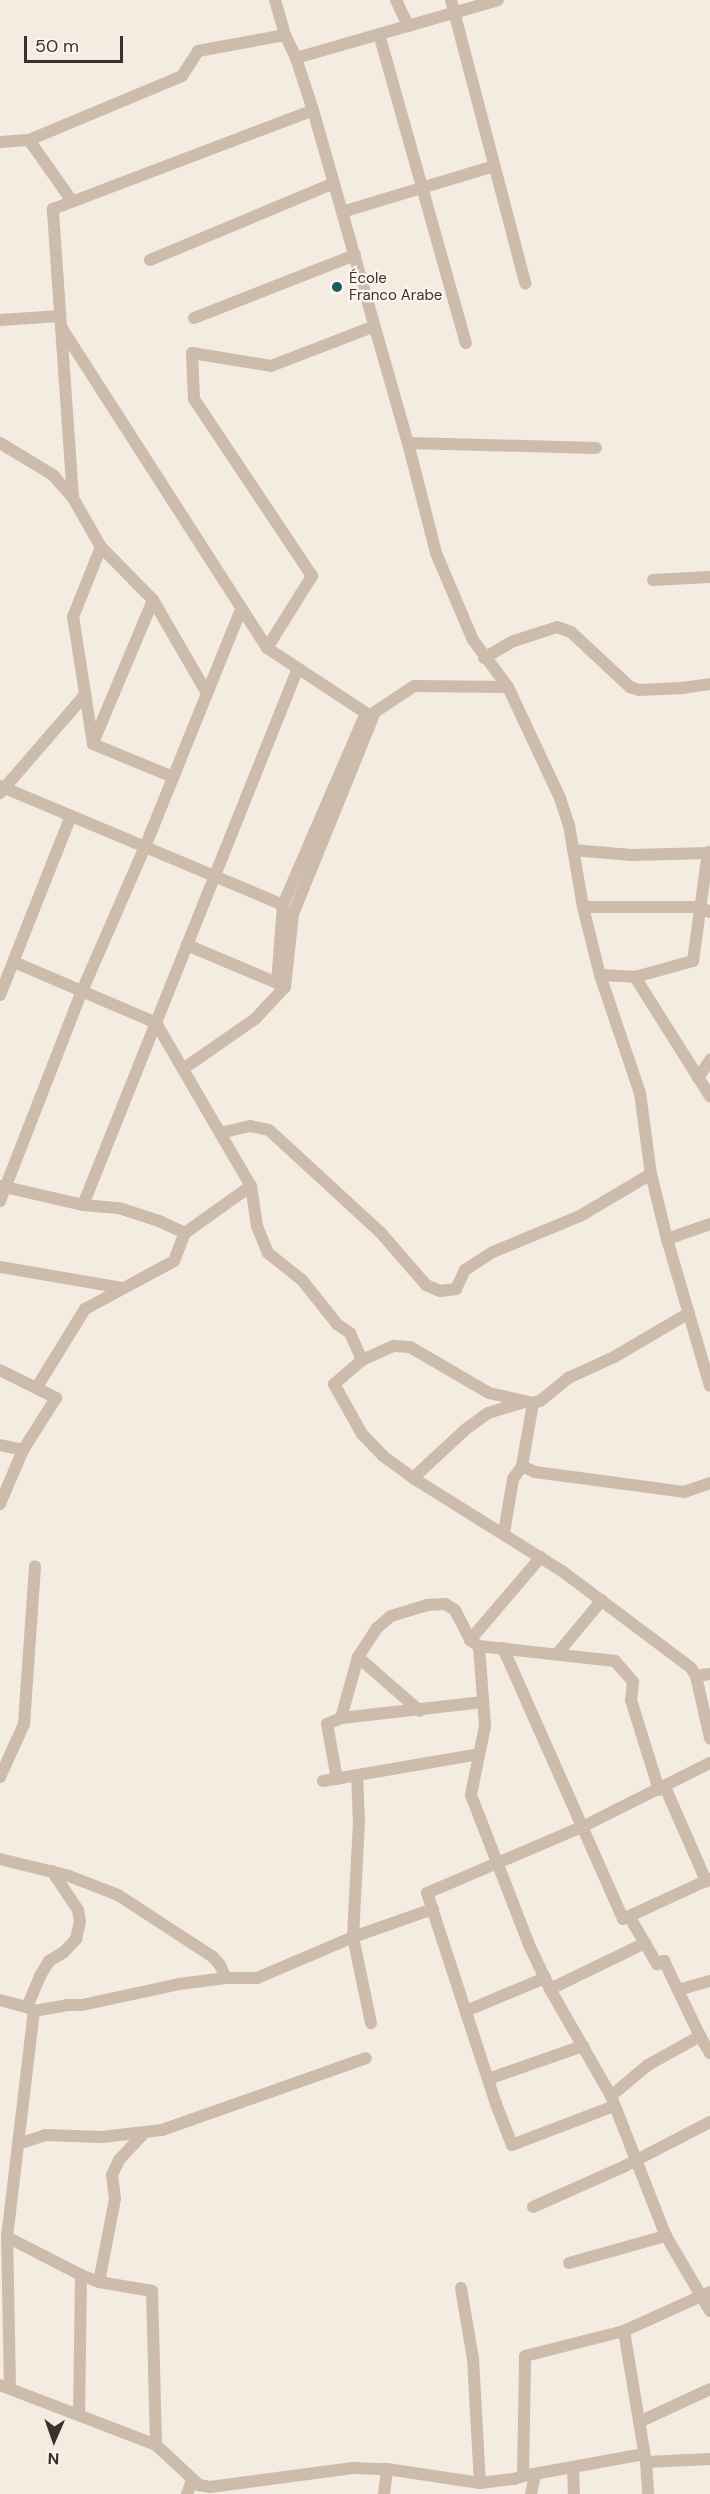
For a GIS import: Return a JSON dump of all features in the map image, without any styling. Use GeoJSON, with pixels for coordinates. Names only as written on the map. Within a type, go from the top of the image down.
{"type":"FeatureCollection","features":[{"type":"Feature","properties":{"kind":"street"},"geometry":{"type":"LineString","coordinates":[[275,0],[285,35],[296,58],[313,110],[408,442],[436,553],[473,640],[484,658],[508,687],[561,798],[583,907],[600,975],[640,1093],[651,1174],[667,1239],[710,1386]]}},
{"type":"Feature","properties":{"kind":"street"},"geometry":{"type":"LineString","coordinates":[[396,0],[408,26]]}},
{"type":"Feature","properties":{"kind":"street"},"geometry":{"type":"LineString","coordinates":[[451,0],[525,283]]}},
{"type":"Feature","properties":{"kind":"street"},"geometry":{"type":"LineString","coordinates":[[296,58],[498,0]]}},
{"type":"Feature","properties":{"kind":"street"},"geometry":{"type":"LineString","coordinates":[[379,34],[465,343]]}},
{"type":"Feature","properties":{"kind":"street"},"geometry":{"type":"LineString","coordinates":[[0,142],[29,140],[182,76],[198,51],[285,35]]}},
{"type":"Feature","properties":{"kind":"street"},"geometry":{"type":"LineString","coordinates":[[74,498],[53,209],[313,110]]}},
{"type":"Feature","properties":{"kind":"street"},"geometry":{"type":"LineString","coordinates":[[29,140],[72,201]]}},
{"type":"Feature","properties":{"kind":"street"},"geometry":{"type":"LineString","coordinates":[[342,212],[494,166]]}},
{"type":"Feature","properties":{"kind":"street"},"geometry":{"type":"LineString","coordinates":[[150,260],[334,183]]}},
{"type":"Feature","properties":{"kind":"street"},"geometry":{"type":"LineString","coordinates":[[194,318],[355,255]]}},
{"type":"Feature","properties":{"kind":"street"},"geometry":{"type":"LineString","coordinates":[[0,320],[61,322]]}},
{"type":"Feature","properties":{"kind":"street"},"geometry":{"type":"LineString","coordinates":[[61,322],[267,648],[366,714],[283,905],[277,983],[187,945]]}},
{"type":"Feature","properties":{"kind":"street"},"geometry":{"type":"LineString","coordinates":[[267,648],[312,576],[194,399],[192,353],[271,366],[375,326]]}},
{"type":"Feature","properties":{"kind":"street"},"geometry":{"type":"LineString","coordinates":[[0,437],[0,443],[53,474],[74,498],[101,547],[153,600],[207,693]]}},
{"type":"Feature","properties":{"kind":"street"},"geometry":{"type":"LineString","coordinates":[[408,442],[596,448]]}},
{"type":"Feature","properties":{"kind":"street"},"geometry":{"type":"LineString","coordinates":[[93,744],[73,617],[101,547]]}},
{"type":"Feature","properties":{"kind":"street"},"geometry":{"type":"LineString","coordinates":[[653,580],[710,577]]}},
{"type":"Feature","properties":{"kind":"street"},"geometry":{"type":"LineString","coordinates":[[93,744],[153,600]]}},
{"type":"Feature","properties":{"kind":"street"},"geometry":{"type":"LineString","coordinates":[[0,1201],[3,1187],[82,991],[145,847],[242,609]]}},
{"type":"Feature","properties":{"kind":"street"},"geometry":{"type":"LineString","coordinates":[[484,658],[514,641],[557,627],[571,632],[630,687],[639,690],[710,684]]}},
{"type":"Feature","properties":{"kind":"street"},"geometry":{"type":"LineString","coordinates":[[83,1205],[298,668]]}},
{"type":"Feature","properties":{"kind":"street"},"geometry":{"type":"LineString","coordinates":[[183,1069],[255,1019],[285,987],[293,914],[375,712],[414,686],[508,687]]}},
{"type":"Feature","properties":{"kind":"street"},"geometry":{"type":"LineString","coordinates":[[85,695],[1,789],[283,905]]}},
{"type":"Feature","properties":{"kind":"street"},"geometry":{"type":"LineString","coordinates":[[93,744],[173,777]]}},
{"type":"Feature","properties":{"kind":"street"},"geometry":{"type":"LineString","coordinates":[[0,995],[71,816]]}},
{"type":"Feature","properties":{"kind":"street"},"geometry":{"type":"LineString","coordinates":[[573,850],[631,855],[709,852],[705,909],[693,961],[635,977],[600,975]]}},
{"type":"Feature","properties":{"kind":"street"},"geometry":{"type":"LineString","coordinates":[[583,907],[705,909]]}},
{"type":"Feature","properties":{"kind":"street"},"geometry":{"type":"LineString","coordinates":[[14,962],[156,1023],[251,1186],[257,1226],[268,1253],[302,1280],[337,1324],[350,1333],[362,1360]]}},
{"type":"Feature","properties":{"kind":"street"},"geometry":{"type":"LineString","coordinates":[[635,977],[710,1096]]}},
{"type":"Feature","properties":{"kind":"street"},"geometry":{"type":"LineString","coordinates":[[698,1078],[710,1060]]}},
{"type":"Feature","properties":{"kind":"street"},"geometry":{"type":"LineString","coordinates":[[220,1133],[250,1126],[269,1130],[381,1233],[426,1285],[440,1291],[456,1289],[465,1270],[493,1252],[580,1216],[651,1174]]}},
{"type":"Feature","properties":{"kind":"street"},"geometry":{"type":"LineString","coordinates":[[37,1388],[85,1309],[174,1261],[185,1233],[251,1186]]}},
{"type":"Feature","properties":{"kind":"street"},"geometry":{"type":"LineString","coordinates":[[3,1187],[83,1205],[119,1208],[159,1221],[185,1233]]}},
{"type":"Feature","properties":{"kind":"street"},"geometry":{"type":"LineString","coordinates":[[667,1239],[710,1224]]}},
{"type":"Feature","properties":{"kind":"street"},"geometry":{"type":"LineString","coordinates":[[0,1267],[123,1288]]}},
{"type":"Feature","properties":{"kind":"street"},"geometry":{"type":"LineString","coordinates":[[413,1478],[466,1429],[489,1413],[540,1401],[568,1378],[614,1357],[688,1313]]}},
{"type":"Feature","properties":{"kind":"street"},"geometry":{"type":"LineString","coordinates":[[528,1403],[489,1393],[410,1347],[394,1346],[362,1360],[334,1384],[362,1434],[384,1456],[413,1478],[541,1557],[691,1668],[696,1677],[710,1738]]}},
{"type":"Feature","properties":{"kind":"street"},"geometry":{"type":"LineString","coordinates":[[0,1370],[56,1398],[24,1450],[0,1504]]}},
{"type":"Feature","properties":{"kind":"street"},"geometry":{"type":"LineString","coordinates":[[504,1533],[513,1479],[522,1466],[528,1403]]}},
{"type":"Feature","properties":{"kind":"street"},"geometry":{"type":"LineString","coordinates":[[0,1445],[24,1450]]}},
{"type":"Feature","properties":{"kind":"street"},"geometry":{"type":"LineString","coordinates":[[522,1466],[535,1472],[684,1492],[710,1482]]}},
{"type":"Feature","properties":{"kind":"street"},"geometry":{"type":"LineString","coordinates":[[475,1643],[541,1557]]}},
{"type":"Feature","properties":{"kind":"street"},"geometry":{"type":"LineString","coordinates":[[0,1777],[24,1724],[35,1566]]}},
{"type":"Feature","properties":{"kind":"street"},"geometry":{"type":"LineString","coordinates":[[557,1654],[602,1600]]}},
{"type":"Feature","properties":{"kind":"street"},"geometry":{"type":"LineString","coordinates":[[341,1718],[358,1657],[377,1628],[391,1616],[427,1605],[445,1604],[455,1610],[475,1643],[483,1702],[485,1726],[471,1795],[548,1983],[612,2101],[666,2236],[706,2295],[710,2311]]}},
{"type":"Feature","properties":{"kind":"street"},"geometry":{"type":"LineString","coordinates":[[475,1643],[615,1661],[625,1671],[633,1682],[631,1700],[662,1789],[708,1880],[623,1918],[503,1648]]}},
{"type":"Feature","properties":{"kind":"street"},"geometry":{"type":"LineString","coordinates":[[358,1657],[420,1711]]}},
{"type":"Feature","properties":{"kind":"street"},"geometry":{"type":"LineString","coordinates":[[696,1677],[710,1674]]}},
{"type":"Feature","properties":{"kind":"street"},"geometry":{"type":"LineString","coordinates":[[337,1779],[327,1724],[341,1718],[420,1711],[483,1702]]}},
{"type":"Feature","properties":{"kind":"street"},"geometry":{"type":"LineString","coordinates":[[322,1781],[479,1754]]}},
{"type":"Feature","properties":{"kind":"street"},"geometry":{"type":"LineString","coordinates":[[700,2036],[655,2061],[612,2101],[512,2145],[488,2079],[428,1893],[582,1827],[710,1763]]}},
{"type":"Feature","properties":{"kind":"street"},"geometry":{"type":"LineString","coordinates":[[357,1775],[359,1822],[353,1937],[371,2023]]}},
{"type":"Feature","properties":{"kind":"street"},"geometry":{"type":"LineString","coordinates":[[0,1859],[52,1871],[118,1895],[213,1957],[226,1978]]}},
{"type":"Feature","properties":{"kind":"street"},"geometry":{"type":"LineString","coordinates":[[52,1871],[78,1910],[80,1922],[76,1939],[64,1952],[49,1961],[40,1976],[30,2009],[18,2144],[5,2222],[7,2237],[5,2386],[156,2445],[176,2461],[199,2486],[210,2487],[353,2468],[387,2469],[480,2483],[645,2458],[710,2459]]}},
{"type":"Feature","properties":{"kind":"street"},"geometry":{"type":"LineString","coordinates":[[0,2000],[30,2009],[82,2005],[156,1988],[226,1978],[257,1978],[353,1937],[433,1909]]}},
{"type":"Feature","properties":{"kind":"street"},"geometry":{"type":"LineString","coordinates":[[629,1916],[657,1964],[664,1961],[710,2053]]}},
{"type":"Feature","properties":{"kind":"street"},"geometry":{"type":"LineString","coordinates":[[466,2011],[548,1983],[645,1943]]}},
{"type":"Feature","properties":{"kind":"street"},"geometry":{"type":"LineString","coordinates":[[678,1990],[710,1981]]}},
{"type":"Feature","properties":{"kind":"street"},"geometry":{"type":"LineString","coordinates":[[488,2079],[583,2046]]}},
{"type":"Feature","properties":{"kind":"street"},"geometry":{"type":"LineString","coordinates":[[18,2144],[45,2135],[102,2137],[162,2130],[366,2058]]}},
{"type":"Feature","properties":{"kind":"street"},"geometry":{"type":"LineString","coordinates":[[533,2207],[708,2127]]}},
{"type":"Feature","properties":{"kind":"street"},"geometry":{"type":"LineString","coordinates":[[99,2282],[115,2199],[112,2175],[119,2160],[145,2132]]}},
{"type":"Feature","properties":{"kind":"street"},"geometry":{"type":"LineString","coordinates":[[569,2263],[666,2236]]}},
{"type":"Feature","properties":{"kind":"street"},"geometry":{"type":"LineString","coordinates":[[7,2237],[99,2282],[152,2291],[156,2445]]}},
{"type":"Feature","properties":{"kind":"street"},"geometry":{"type":"LineString","coordinates":[[79,2413],[81,2275]]}},
{"type":"Feature","properties":{"kind":"street"},"geometry":{"type":"LineString","coordinates":[[461,2288],[473,2359],[480,2483]]}},
{"type":"Feature","properties":{"kind":"street"},"geometry":{"type":"LineString","coordinates":[[531,2494],[525,2356],[624,2331],[706,2295]]}},
{"type":"Feature","properties":{"kind":"street"},"geometry":{"type":"LineString","coordinates":[[624,2331],[645,2458],[648,2494]]}},
{"type":"Feature","properties":{"kind":"street"},"geometry":{"type":"LineString","coordinates":[[639,2422],[710,2389]]}},
{"type":"Feature","properties":{"kind":"street"},"geometry":{"type":"LineString","coordinates":[[573,2468],[574,2494]]}},
{"type":"Feature","properties":{"kind":"street"},"geometry":{"type":"LineString","coordinates":[[384,2494],[387,2469]]}},
{"type":"Feature","properties":{"kind":"street"},"geometry":{"type":"LineString","coordinates":[[187,2494],[192,2480]]}},
{"type":"Feature","properties":{"kind":"place","name":"École Franco Arabe"},"geometry":{"type":"Point","coordinates":[337,287]}}]}
